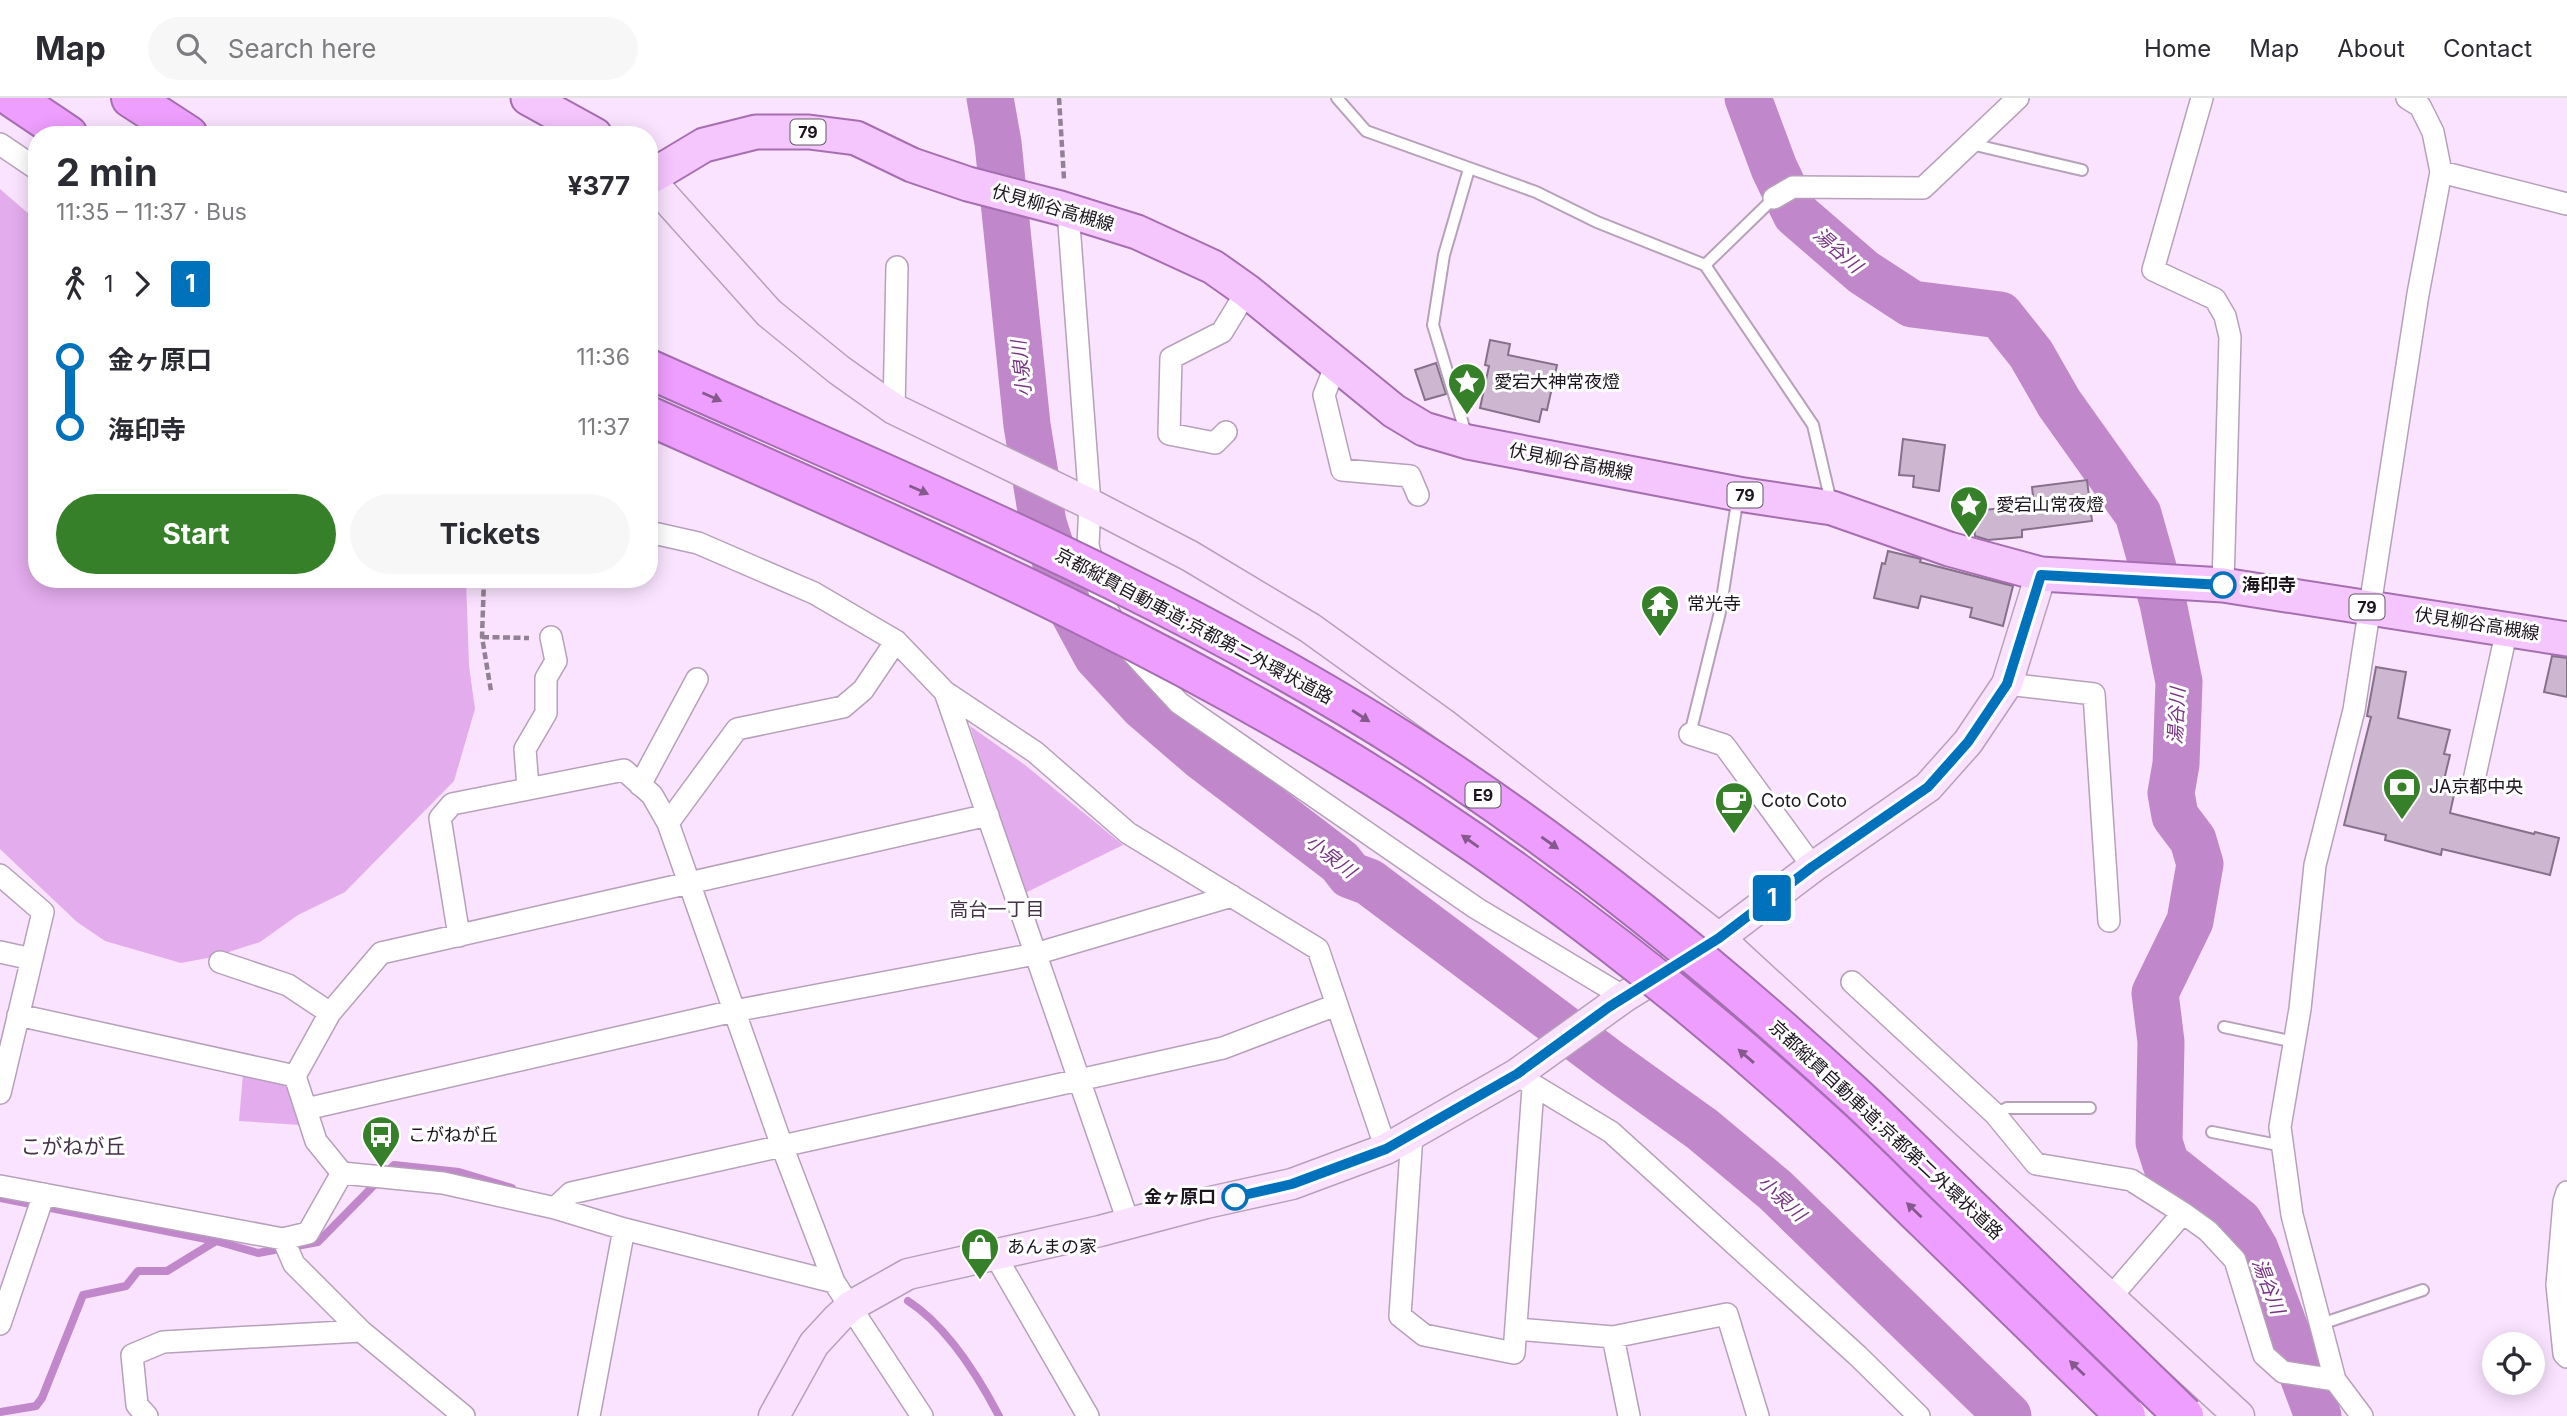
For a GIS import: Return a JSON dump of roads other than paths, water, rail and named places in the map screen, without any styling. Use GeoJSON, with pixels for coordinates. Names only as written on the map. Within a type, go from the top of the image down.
{"type":"FeatureCollection","features":[{"type":"Feature","properties":{"kind":"highway"},"geometry":{"type":"LineString","coordinates":[[13,98],[55,126]]}},
{"type":"Feature","properties":{"kind":"highway"},"geometry":{"type":"LineString","coordinates":[[131,98],[174,126]]}},
{"type":"Feature","properties":{"kind":"highway","name":"京都縦貫自動車道;京都第二外環状道路"},"geometry":{"type":"LineString","coordinates":[[658,373],[1011,531],[1175,611],[1322,691],[1456,776],[1598,877],[1718,975],[1844,1086],[2184,1416]]}},
{"type":"Feature","properties":{"kind":"highway","name":"京都縦貫自動車道;京都第二外環状道路"},"geometry":{"type":"LineString","coordinates":[[658,420],[991,569],[1154,650],[1296,729],[1430,813],[1579,920],[1689,1006],[1828,1126],[2126,1416]]}},
{"type":"Feature","properties":{"kind":"main road"},"geometry":{"type":"LineString","coordinates":[[528,98],[579,126]]}},
{"type":"Feature","properties":{"kind":"main road","name":"伏見柳谷高槻線"},"geometry":{"type":"LineString","coordinates":[[658,173],[704,145],[756,131],[809,132],[856,138],[912,165],[968,184],[1064,209],[1137,232],[1213,267],[1394,411],[1424,429],[1468,442],[1738,494],[1832,508],[1949,549],[2041,575],[2223,585],[2567,639]]}},
{"type":"Feature","properties":{"kind":"street"},"geometry":{"type":"LineString","coordinates":[[1774,198],[1793,187],[1923,188],[2018,98]]}},
{"type":"Feature","properties":{"kind":"street"},"geometry":{"type":"LineString","coordinates":[[2202,98],[2153,270],[2214,299],[2225,316],[2230,337],[2223,585]]}},
{"type":"Feature","properties":{"kind":"street"},"geometry":{"type":"LineString","coordinates":[[2362,1416],[2336,1380],[2291,1215],[2280,1128],[2300,1009],[2315,865],[2354,710],[2418,294],[2441,172],[2433,132],[2417,101]]}},
{"type":"Feature","properties":{"kind":"street"},"geometry":{"type":"LineString","coordinates":[[0,144],[28,163]]}},
{"type":"Feature","properties":{"kind":"street"},"geometry":{"type":"LineString","coordinates":[[2441,172],[2567,204]]}},
{"type":"Feature","properties":{"kind":"street"},"geometry":{"type":"LineString","coordinates":[[658,189],[769,313],[839,370],[894,409],[1085,501],[1190,556],[1310,628],[1446,726],[1719,938],[2239,1416]]}},
{"type":"Feature","properties":{"kind":"street"},"geometry":{"type":"LineString","coordinates":[[1064,209],[1088,545],[1101,599],[1130,650],[1179,703],[1617,1002]]}},
{"type":"Feature","properties":{"kind":"street"},"geometry":{"type":"LineString","coordinates":[[894,409],[897,267]]}},
{"type":"Feature","properties":{"kind":"street"},"geometry":{"type":"LineString","coordinates":[[1226,432],[1215,443],[1169,434],[1171,358],[1222,332],[1247,292]]}},
{"type":"Feature","properties":{"kind":"street"},"geometry":{"type":"LineString","coordinates":[[1336,364],[1324,395],[1342,470],[1410,475],[1418,495]]}},
{"type":"Feature","properties":{"kind":"street"},"geometry":{"type":"LineString","coordinates":[[658,534],[698,543],[814,593],[896,641],[945,692],[1035,752],[1128,833],[1318,949],[1386,1149]]}},
{"type":"Feature","properties":{"kind":"street"},"geometry":{"type":"LineString","coordinates":[[774,1416],[814,1344],[852,1306],[908,1274],[1292,1184],[1386,1149],[1528,1075],[1617,1002],[1719,938],[1812,867],[1928,787],[1968,742],[2007,684],[2041,575]]}},
{"type":"Feature","properties":{"kind":"street"},"geometry":{"type":"LineString","coordinates":[[2474,780],[2507,629]]}},
{"type":"Feature","properties":{"kind":"street"},"geometry":{"type":"LineString","coordinates":[[528,788],[525,748],[546,713],[546,678],[556,662],[551,637]]}},
{"type":"Feature","properties":{"kind":"street"},"geometry":{"type":"LineString","coordinates":[[668,823],[737,729],[844,707],[863,690],[896,641]]}},
{"type":"Feature","properties":{"kind":"street"},"geometry":{"type":"LineString","coordinates":[[640,785],[697,679]]}},
{"type":"Feature","properties":{"kind":"street"},"geometry":{"type":"LineString","coordinates":[[2007,684],[2094,694],[2109,921]]}},
{"type":"Feature","properties":{"kind":"street"},"geometry":{"type":"LineString","coordinates":[[945,692],[1129,1224]]}},
{"type":"Feature","properties":{"kind":"street"},"geometry":{"type":"LineString","coordinates":[[1690,734],[1724,745],[1812,867]]}},
{"type":"Feature","properties":{"kind":"street"},"geometry":{"type":"LineString","coordinates":[[459,936],[440,818],[452,804],[624,770],[652,794],[668,823],[782,1146],[834,1282],[922,1416]]}},
{"type":"Feature","properties":{"kind":"street"},"geometry":{"type":"LineString","coordinates":[[834,1282],[624,1229],[555,1208],[443,1183],[342,1173],[316,1142],[295,1076],[330,1013],[381,954],[988,816]]}},
{"type":"Feature","properties":{"kind":"street"},"geometry":{"type":"LineString","coordinates":[[0,874],[43,912],[3,1069],[0,1093]]}},
{"type":"Feature","properties":{"kind":"street"},"geometry":{"type":"LineString","coordinates":[[306,1109],[734,1011],[1035,954],[1233,896]]}},
{"type":"Feature","properties":{"kind":"street"},"geometry":{"type":"LineString","coordinates":[[0,953],[32,959]]}},
{"type":"Feature","properties":{"kind":"street"},"geometry":{"type":"LineString","coordinates":[[220,962],[288,985],[330,1013]]}},
{"type":"Feature","properties":{"kind":"street"},"geometry":{"type":"LineString","coordinates":[[1852,982],[1995,1114],[2036,1164],[2131,1180],[2208,1231],[2235,1260],[2263,1356],[2283,1372],[2336,1380]]}},
{"type":"Feature","properties":{"kind":"street"},"geometry":{"type":"LineString","coordinates":[[555,1208],[571,1193],[1223,1048],[1336,1005]]}},
{"type":"Feature","properties":{"kind":"street"},"geometry":{"type":"LineString","coordinates":[[18,1015],[295,1076]]}},
{"type":"Feature","properties":{"kind":"street"},"geometry":{"type":"LineString","coordinates":[[1412,1134],[1400,1316],[1424,1335],[1514,1353],[1528,1075]]}},
{"type":"Feature","properties":{"kind":"street"},"geometry":{"type":"LineString","coordinates":[[1528,1075],[1611,1132],[1858,1356],[1919,1416]]}},
{"type":"Feature","properties":{"kind":"street"},"geometry":{"type":"LineString","coordinates":[[0,1186],[42,1201],[286,1245],[308,1233],[342,1173]]}},
{"type":"Feature","properties":{"kind":"street"},"geometry":{"type":"LineString","coordinates":[[2566,1198],[2557,1285],[2564,1354],[2567,1357]]}},
{"type":"Feature","properties":{"kind":"street"},"geometry":{"type":"LineString","coordinates":[[0,1324],[42,1201]]}},
{"type":"Feature","properties":{"kind":"street"},"geometry":{"type":"LineString","coordinates":[[2110,1298],[2183,1213]]}},
{"type":"Feature","properties":{"kind":"street"},"geometry":{"type":"LineString","coordinates":[[589,1416],[624,1229]]}},
{"type":"Feature","properties":{"kind":"street"},"geometry":{"type":"LineString","coordinates":[[286,1245],[295,1264],[361,1331],[464,1416]]}},
{"type":"Feature","properties":{"kind":"street"},"geometry":{"type":"LineString","coordinates":[[995,1255],[1088,1416]]}},
{"type":"Feature","properties":{"kind":"street"},"geometry":{"type":"LineString","coordinates":[[1516,1329],[1613,1337],[1727,1314],[1758,1416]]}},
{"type":"Feature","properties":{"kind":"street"},"geometry":{"type":"LineString","coordinates":[[147,1416],[137,1405],[132,1355],[163,1342],[361,1331]]}},
{"type":"Feature","properties":{"kind":"street"},"geometry":{"type":"LineString","coordinates":[[1613,1337],[1629,1416]]}},
{"type":"Feature","properties":{"kind":"lane"},"geometry":{"type":"LineString","coordinates":[[1337,98],[1366,131],[1536,192],[1597,222],[1704,265],[1813,425],[1832,508]]}},
{"type":"Feature","properties":{"kind":"lane"},"geometry":{"type":"LineString","coordinates":[[1971,144],[2082,170]]}},
{"type":"Feature","properties":{"kind":"lane"},"geometry":{"type":"LineString","coordinates":[[1468,442],[1433,325],[1444,256],[1469,169]]}},
{"type":"Feature","properties":{"kind":"lane"},"geometry":{"type":"LineString","coordinates":[[1704,265],[1774,198]]}},
{"type":"Feature","properties":{"kind":"lane"},"geometry":{"type":"LineString","coordinates":[[1690,734],[1720,612],[1738,494]]}},
{"type":"Feature","properties":{"kind":"lane"},"geometry":{"type":"LineString","coordinates":[[2224,1027],[2294,1042]]}},
{"type":"Feature","properties":{"kind":"lane"},"geometry":{"type":"LineString","coordinates":[[1995,1114],[2007,1108],[2090,1108]]}},
{"type":"Feature","properties":{"kind":"lane"},"geometry":{"type":"LineString","coordinates":[[2212,1132],[2283,1146]]}},
{"type":"Feature","properties":{"kind":"lane"},"geometry":{"type":"LineString","coordinates":[[2321,1324],[2423,1290]]}},
{"type":"Feature","properties":{"kind":"waterway","name":"小泉川"},"geometry":{"type":"LineString","coordinates":[[990,98],[998,143],[1027,425],[1043,523],[1070,606],[1097,656],[1144,707],[1201,756],[1340,862],[1350,875],[1369,882],[1702,1129],[1775,1190],[2008,1416]]}},
{"type":"Feature","properties":{"kind":"waterway","name":"湯谷川"},"geometry":{"type":"LineString","coordinates":[[1748,98],[1774,168],[1796,214],[1863,272],[1912,304],[2000,315],[2031,354],[2059,403],[2138,514],[2163,603],[2179,682],[2176,764],[2171,793],[2175,816],[2193,840],[2200,864],[2190,921],[2155,993],[2161,1042],[2159,1142],[2166,1164],[2239,1222],[2255,1249],[2318,1416]]}},
{"type":"Feature","properties":{"kind":"waterway"},"geometry":{"type":"LineString","coordinates":[[0,1412],[36,1406],[42,1398],[83,1295],[126,1286],[138,1271],[167,1271],[216,1241],[258,1253],[318,1242],[394,1165],[459,1172],[512,1188]]}},
{"type":"Feature","properties":{"kind":"waterway"},"geometry":{"type":"LineString","coordinates":[[0,1198],[216,1241]]}},
{"type":"Feature","properties":{"kind":"waterway"},"geometry":{"type":"LineString","coordinates":[[908,1301],[936,1324],[960,1353],[999,1416]]}},
{"type":"Feature","properties":{"kind":"place","name":"愛宕大神常夜燈"},"geometry":{"type":"Point","coordinates":[1467,416]}},
{"type":"Feature","properties":{"kind":"place","name":"愛宕山常夜燈"},"geometry":{"type":"Point","coordinates":[1969,539]}},
{"type":"Feature","properties":{"kind":"place","name":"海印寺"},"geometry":{"type":"Point","coordinates":[2223,585]}},
{"type":"Feature","properties":{"kind":"place","name":"常光寺"},"geometry":{"type":"Point","coordinates":[1660,638]}},
{"type":"Feature","properties":{"kind":"place","name":"JA京都中央"},"geometry":{"type":"Point","coordinates":[2402,821]}},
{"type":"Feature","properties":{"kind":"place","name":"Coto Coto"},"geometry":{"type":"Point","coordinates":[1734,835]}},
{"type":"Feature","properties":{"kind":"place","name":"こがねが丘"},"geometry":{"type":"Point","coordinates":[381,1169]}},
{"type":"Feature","properties":{"kind":"place","name":"金ヶ原口"},"geometry":{"type":"Point","coordinates":[1235,1197]}},
{"type":"Feature","properties":{"kind":"place","name":"あんまの家"},"geometry":{"type":"Point","coordinates":[980,1281]}},
{"type":"Feature","properties":{"kind":"district","name":"高台一丁目"},"geometry":{"type":"Point","coordinates":[997,909]}},
{"type":"Feature","properties":{"kind":"district","name":"こがねが丘"},"geometry":{"type":"Point","coordinates":[73,1147]}}]}
